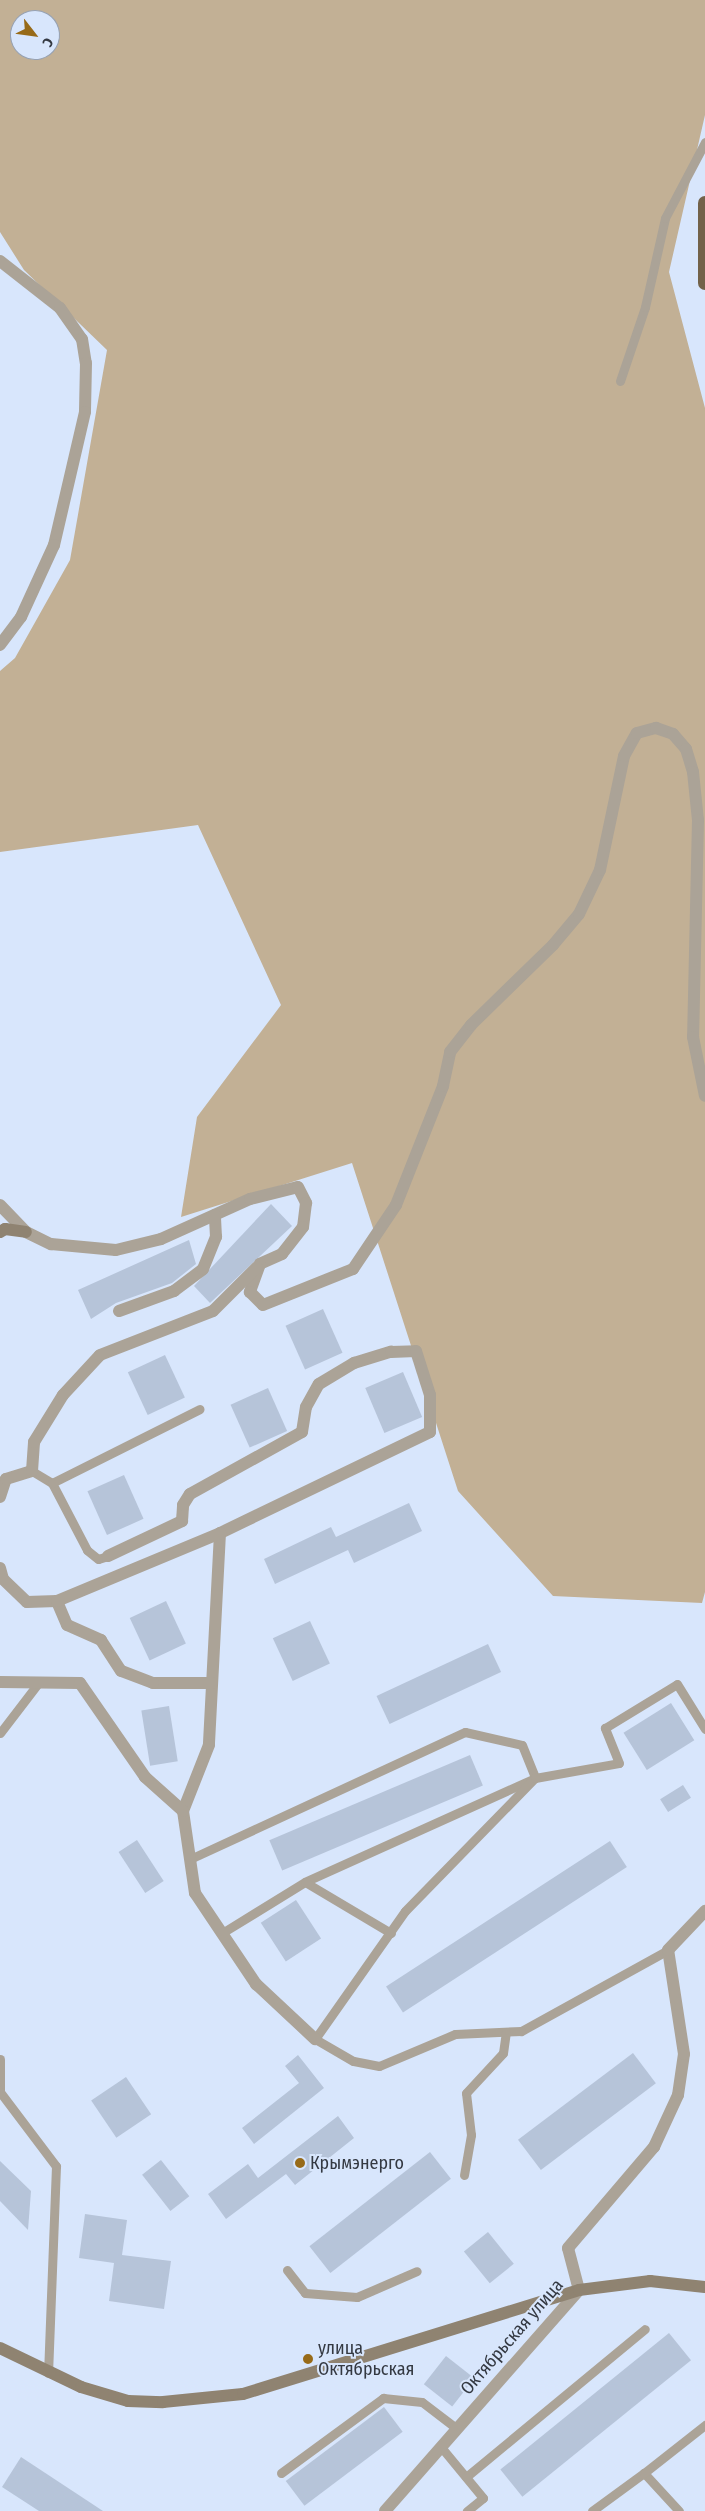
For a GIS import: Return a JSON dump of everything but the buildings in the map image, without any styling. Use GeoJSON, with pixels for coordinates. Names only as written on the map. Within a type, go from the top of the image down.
{"type":"FeatureCollection","features":[{"type":"Feature","properties":{"kind":"highway"},"geometry":{"type":"LineString","coordinates":[[705,203],[705,283]]}},
{"type":"Feature","properties":{"kind":"main road"},"geometry":{"type":"LineString","coordinates":[[0,1232],[5,1229],[26,1232]]}},
{"type":"Feature","properties":{"kind":"main road"},"geometry":{"type":"LineString","coordinates":[[0,2348],[48,2373],[128,2401],[163,2402],[243,2394],[579,2290],[650,2281],[705,2288]]}},
{"type":"Feature","properties":{"kind":"street"},"geometry":{"type":"LineString","coordinates":[[0,260],[60,308],[82,339],[86,363],[85,412],[54,545],[21,617],[0,645]]}},
{"type":"Feature","properties":{"kind":"street"},"geometry":{"type":"LineString","coordinates":[[260,1264],[250,1292],[263,1305],[353,1269],[396,1206],[443,1086],[450,1052],[471,1025],[553,945],[579,914],[600,870],[624,756],[637,733],[656,728],[673,734],[686,749],[693,772],[698,820],[693,1037],[705,1096]]}},
{"type":"Feature","properties":{"kind":"street"},"geometry":{"type":"LineString","coordinates":[[0,1206],[26,1232],[51,1244],[116,1250],[161,1239],[250,1199],[298,1187],[306,1203],[303,1227],[282,1254],[260,1264],[213,1311],[100,1355],[63,1395],[34,1442],[32,1471],[6,1479],[0,1497]]}},
{"type":"Feature","properties":{"kind":"street"},"geometry":{"type":"LineString","coordinates":[[119,1311],[174,1291],[204,1269],[216,1237],[215,1215]]}},
{"type":"Feature","properties":{"kind":"street"},"geometry":{"type":"LineString","coordinates":[[0,1568],[4,1580],[27,1602],[57,1601],[220,1533],[430,1432],[430,1395],[416,1351],[391,1352],[354,1363],[319,1384],[306,1407],[302,1432],[190,1494],[183,1505],[182,1521],[108,1556]]}},
{"type":"Feature","properties":{"kind":"street"},"geometry":{"type":"LineString","coordinates":[[220,1533],[209,1745],[183,1810],[195,1893],[256,1984],[315,2039]]}},
{"type":"Feature","properties":{"kind":"street"},"geometry":{"type":"LineString","coordinates":[[57,1601],[67,1625],[100,1640],[121,1671],[153,1683],[212,1683]]}},
{"type":"Feature","properties":{"kind":"street"},"geometry":{"type":"LineString","coordinates":[[0,1682],[80,1683],[146,1777],[183,1810]]}},
{"type":"Feature","properties":{"kind":"street"},"geometry":{"type":"LineString","coordinates":[[668,1950],[705,1910]]}},
{"type":"Feature","properties":{"kind":"street","name":"Октябрьская улица"},"geometry":{"type":"LineString","coordinates":[[386,2511],[456,2428],[579,2290],[568,2248],[654,2147],[678,2095],[684,2054],[668,1950]]}},
{"type":"Feature","properties":{"kind":"lane"},"geometry":{"type":"LineString","coordinates":[[620,382],[645,307],[665,218],[705,142]]}},
{"type":"Feature","properties":{"kind":"lane"},"geometry":{"type":"LineString","coordinates":[[52,1483],[200,1409]]}},
{"type":"Feature","properties":{"kind":"lane"},"geometry":{"type":"LineString","coordinates":[[32,1471],[52,1483],[87,1550],[98,1559],[108,1556]]}},
{"type":"Feature","properties":{"kind":"lane"},"geometry":{"type":"LineString","coordinates":[[0,1732],[39,1682]]}},
{"type":"Feature","properties":{"kind":"lane"},"geometry":{"type":"LineString","coordinates":[[222,1933],[305,1882],[535,1778],[619,1763],[605,1728],[677,1684],[705,1729]]}},
{"type":"Feature","properties":{"kind":"lane"},"geometry":{"type":"LineString","coordinates":[[190,1859],[465,1732],[522,1745],[535,1778]]}},
{"type":"Feature","properties":{"kind":"lane"},"geometry":{"type":"LineString","coordinates":[[535,1778],[405,1911],[315,2039],[353,2061],[379,2066],[455,2034],[521,2032],[668,1950]]}},
{"type":"Feature","properties":{"kind":"lane"},"geometry":{"type":"LineString","coordinates":[[305,1882],[390,1932]]}},
{"type":"Feature","properties":{"kind":"lane"},"geometry":{"type":"LineString","coordinates":[[464,2175],[471,2135],[466,2093],[503,2053],[506,2032]]}},
{"type":"Feature","properties":{"kind":"lane"},"geometry":{"type":"LineString","coordinates":[[0,2059],[1,2094],[56,2166],[48,2373]]}},
{"type":"Feature","properties":{"kind":"lane"},"geometry":{"type":"LineString","coordinates":[[287,2270],[305,2293],[356,2296],[417,2271]]}},
{"type":"Feature","properties":{"kind":"lane"},"geometry":{"type":"LineString","coordinates":[[466,2477],[645,2328]]}},
{"type":"Feature","properties":{"kind":"lane"},"geometry":{"type":"LineString","coordinates":[[282,2473],[383,2398],[422,2402],[456,2428]]}},
{"type":"Feature","properties":{"kind":"lane"},"geometry":{"type":"LineString","coordinates":[[592,2511],[705,2425]]}},
{"type":"Feature","properties":{"kind":"lane"},"geometry":{"type":"LineString","coordinates":[[441,2448],[483,2498],[466,2511]]}},
{"type":"Feature","properties":{"kind":"lane"},"geometry":{"type":"LineString","coordinates":[[644,2473],[679,2511]]}},
{"type":"Feature","properties":{"kind":"shaded area"},"geometry":{"type":"Polygon","coordinates":[[[0,0],[705,0],[705,115],[669,272],[705,408],[705,1592],[702,1603],[553,1596],[458,1491],[352,1163],[181,1217],[197,1117],[281,1005],[198,825],[0,852],[0,671],[15,658],[70,560],[107,350],[24,270],[0,232],[0,0]]]}},
{"type":"Feature","properties":{"kind":"place","name":"Крымэнерго"},"geometry":{"type":"Point","coordinates":[300,2163]}},
{"type":"Feature","properties":{"kind":"place","name":"улица Октябрьская"},"geometry":{"type":"Point","coordinates":[308,2359]}}]}
